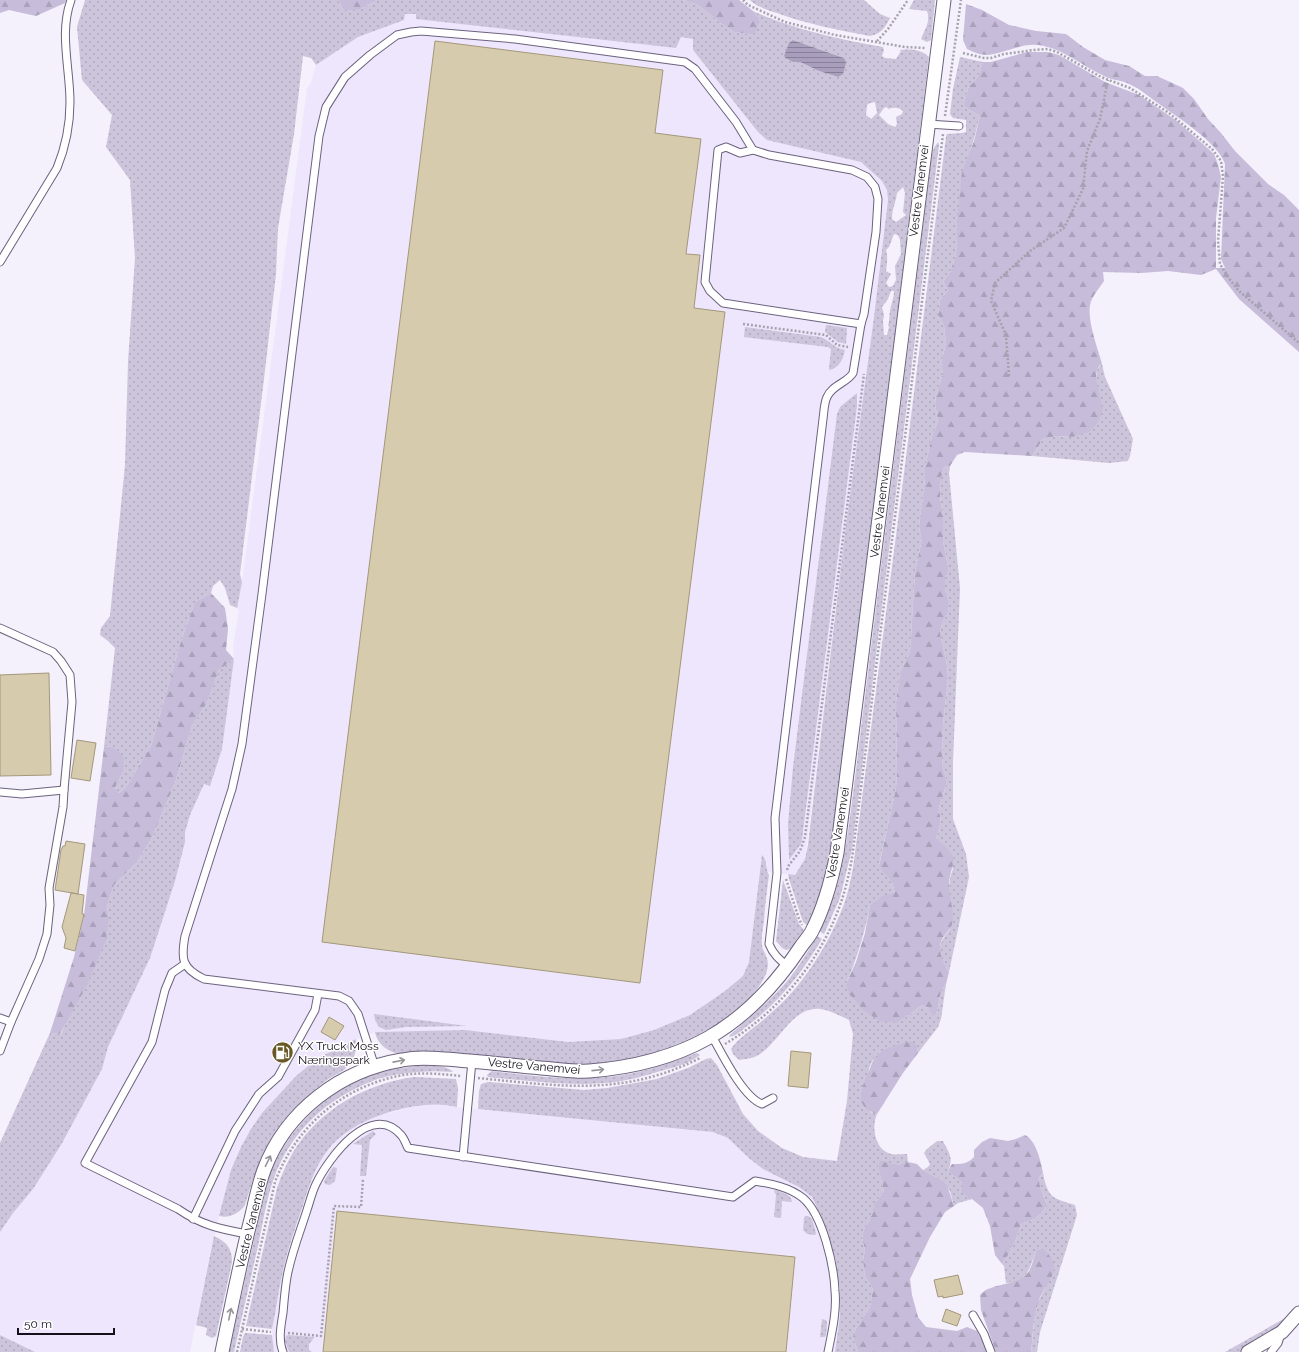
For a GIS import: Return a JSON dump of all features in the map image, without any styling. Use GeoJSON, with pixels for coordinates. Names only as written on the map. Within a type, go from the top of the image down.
{"type":"FeatureCollection","features":[{"type":"Feature","properties":{"kind":"street","name":"Vestre Vanemvei"},"geometry":{"type":"LineString","coordinates":[[222,1352],[259,1183],[264,1169],[282,1136],[290,1124],[311,1102],[342,1080],[359,1072],[402,1060],[422,1058],[472,1061],[576,1071],[610,1069],[654,1060],[696,1044],[712,1036],[749,1009],[787,966],[812,930],[827,895],[833,876],[838,846],[944,0]]}},
{"type":"Feature","properties":{"kind":"street"},"geometry":{"type":"LineString","coordinates":[[1248,1352],[1282,1332],[1299,1313]]}},
{"type":"Feature","properties":{"kind":"lane"},"geometry":{"type":"LineString","coordinates":[[0,262],[57,168],[63,154],[69,132],[70,101],[66,54],[66,27],[71,0]]}},
{"type":"Feature","properties":{"kind":"lane"},"geometry":{"type":"LineString","coordinates":[[375,1067],[358,1014],[349,1001],[339,996],[204,979],[194,974],[185,964],[182,953],[185,936],[232,789],[242,744],[319,136],[326,107],[345,77],[370,55],[397,35],[421,31],[515,39],[685,62],[695,69],[736,122],[753,150]]}},
{"type":"Feature","properties":{"kind":"lane"},"geometry":{"type":"LineString","coordinates":[[928,124],[960,126]]}},
{"type":"Feature","properties":{"kind":"lane"},"geometry":{"type":"LineString","coordinates":[[787,966],[777,958],[769,944],[777,873],[775,818],[827,397],[830,391],[850,378],[853,373],[864,314],[876,232],[878,199],[875,187],[867,177],[852,170],[769,155],[753,150],[740,153],[726,147],[718,150],[705,282],[710,291],[723,303],[861,324]]}},
{"type":"Feature","properties":{"kind":"lane"},"geometry":{"type":"LineString","coordinates":[[0,628],[53,652],[70,675],[72,702],[63,807],[49,888],[50,905],[47,934],[39,959],[0,1050]]}},
{"type":"Feature","properties":{"kind":"lane"},"geometry":{"type":"LineString","coordinates":[[0,792],[22,794],[64,790]]}},
{"type":"Feature","properties":{"kind":"lane"},"geometry":{"type":"LineString","coordinates":[[185,964],[172,973],[165,990],[152,1042],[85,1163],[178,1209],[193,1219],[216,1228],[247,1234]]}},
{"type":"Feature","properties":{"kind":"lane"},"geometry":{"type":"LineString","coordinates":[[193,1219],[235,1131],[260,1094],[278,1077],[315,1010],[318,994]]}},
{"type":"Feature","properties":{"kind":"lane"},"geometry":{"type":"LineString","coordinates":[[0,1018],[11,1022]]}},
{"type":"Feature","properties":{"kind":"lane"},"geometry":{"type":"LineString","coordinates":[[712,1036],[731,1070],[751,1097],[762,1104],[773,1098]]}},
{"type":"Feature","properties":{"kind":"lane"},"geometry":{"type":"LineString","coordinates":[[463,1156],[472,1061]]}},
{"type":"Feature","properties":{"kind":"lane"},"geometry":{"type":"LineString","coordinates":[[283,1352],[280,1332],[287,1276],[315,1185],[339,1149],[359,1132],[370,1125],[378,1124],[390,1126],[401,1135],[408,1148],[733,1197],[755,1180],[787,1188],[802,1197],[813,1208],[823,1231],[827,1247],[835,1292],[834,1312],[828,1352]]}},
{"type":"Feature","properties":{"kind":"lane"},"geometry":{"type":"LineString","coordinates":[[974,1315],[991,1352]]}},
{"type":"Feature","properties":{"kind":"lane"},"geometry":{"type":"LineString","coordinates":[[1271,1352],[1278,1343],[1282,1332]]}},
{"type":"Feature","properties":{"kind":"path"},"geometry":{"type":"LineString","coordinates":[[743,0],[748,5],[785,22],[836,35],[906,47],[925,48]]}},
{"type":"Feature","properties":{"kind":"path"},"geometry":{"type":"LineString","coordinates":[[876,42],[888,29],[908,0]]}},
{"type":"Feature","properties":{"kind":"path"},"geometry":{"type":"LineString","coordinates":[[237,1352],[275,1182],[286,1156],[310,1124],[324,1111],[348,1095],[370,1084],[404,1075],[425,1074],[471,1077],[562,1086],[611,1085],[640,1080],[672,1070],[691,1063],[747,1030],[787,993],[805,970],[826,938],[844,894],[854,851],[944,125],[961,0]]}},
{"type":"Feature","properties":{"kind":"path"},"geometry":{"type":"LineString","coordinates":[[963,53],[984,58],[991,58],[1004,54],[1048,49],[1057,52],[1108,80],[1130,88],[1170,113],[1212,149],[1221,161],[1223,176],[1218,241],[1220,264],[1238,290],[1299,343]]}},
{"type":"Feature","properties":{"kind":"path"},"geometry":{"type":"LineString","coordinates":[[1009,376],[1006,335],[991,301],[995,283],[1030,251],[1064,228],[1083,189],[1087,151],[1100,118],[1108,80]]}},
{"type":"Feature","properties":{"kind":"path"},"geometry":{"type":"LineString","coordinates":[[743,324],[826,335],[837,345],[848,347]]}},
{"type":"Feature","properties":{"kind":"path"},"geometry":{"type":"LineString","coordinates":[[826,938],[802,924],[786,877],[788,865],[800,851],[805,837],[864,372]]}},
{"type":"Feature","properties":{"kind":"path"},"geometry":{"type":"LineString","coordinates":[[242,1329],[321,1336],[334,1206],[361,1207],[363,1179]]}},
{"type":"Feature","properties":{"kind":"shaded area"},"geometry":{"type":"Polygon","coordinates":[[[85,0],[338,0],[343,10],[359,10],[377,0],[683,0],[698,5],[734,32],[753,35],[759,18],[753,11],[784,24],[801,29],[883,47],[884,50],[882,56],[885,58],[896,59],[901,51],[899,50],[915,50],[926,54],[929,57],[835,822],[825,878],[816,905],[807,925],[803,922],[788,874],[795,875],[805,859],[808,845],[846,525],[888,200],[887,190],[882,181],[861,162],[767,140],[758,132],[693,50],[693,39],[681,37],[676,48],[416,19],[416,14],[405,14],[404,20],[358,37],[316,65],[311,58],[303,56],[294,134],[278,228],[276,274],[240,574],[242,582],[237,608],[230,605],[225,588],[220,580],[213,586],[211,593],[195,602],[181,641],[151,746],[126,787],[119,793],[115,788],[123,772],[108,746],[104,747],[115,648],[100,635],[101,628],[110,616],[125,465],[128,362],[135,258],[130,180],[106,147],[112,115],[82,80],[77,27],[85,0]],[[793,40],[793,62],[800,62],[819,71],[838,77],[844,58],[793,40]],[[875,102],[867,105],[866,115],[871,119],[877,113],[875,102]],[[887,107],[884,108],[879,115],[888,124],[895,127],[897,124],[896,117],[902,114],[903,111],[896,108],[888,109],[887,107]],[[903,187],[897,193],[892,219],[896,222],[906,215],[903,212],[905,193],[903,187]],[[894,234],[889,247],[886,250],[886,271],[891,274],[886,283],[889,287],[893,286],[896,280],[895,266],[901,254],[898,235],[894,234]],[[891,291],[888,299],[882,307],[884,315],[884,335],[887,335],[894,291],[891,291]]]}},
{"type":"Feature","properties":{"kind":"shaded area"},"geometry":{"type":"Polygon","coordinates":[[[750,0],[864,0],[880,14],[890,18],[882,30],[877,34],[870,36],[834,29],[788,17],[756,5],[750,0]]]}},
{"type":"Feature","properties":{"kind":"shaded area"},"geometry":{"type":"Polygon","coordinates":[[[914,0],[935,0],[931,40],[927,42],[921,39],[928,22],[927,11],[909,9],[914,0]]]}},
{"type":"Feature","properties":{"kind":"shaded area"},"geometry":{"type":"Polygon","coordinates":[[[404,14],[416,14],[417,19],[676,48],[681,37],[693,39],[693,50],[758,132],[861,162],[882,181],[887,190],[888,200],[874,317],[846,525],[805,859],[795,875],[767,872],[767,864],[762,856],[749,962],[743,977],[690,1015],[654,1030],[621,1039],[568,1042],[465,1030],[375,1032],[356,1039],[318,1058],[296,1076],[281,1092],[231,1170],[210,1253],[190,1352],[35,1352],[0,1335],[0,1232],[13,1213],[33,1189],[61,1145],[102,1069],[108,1047],[150,958],[185,842],[185,832],[190,815],[204,784],[209,786],[222,749],[234,659],[233,646],[239,611],[237,606],[242,582],[307,88],[311,83],[316,65],[358,37],[404,20],[404,14]]]}},
{"type":"Feature","properties":{"kind":"shaded area"},"geometry":{"type":"Polygon","coordinates":[[[793,40],[844,58],[846,63],[843,74],[838,77],[819,71],[800,62],[793,62],[786,58],[784,56],[789,43],[793,40]]]}},
{"type":"Feature","properties":{"kind":"shaded area"},"geometry":{"type":"Polygon","coordinates":[[[960,57],[983,62],[977,78],[969,86],[963,106],[980,116],[970,153],[957,237],[956,255],[950,272],[943,282],[948,290],[940,300],[938,315],[944,326],[946,343],[941,363],[943,374],[936,395],[935,404],[938,421],[932,436],[925,467],[919,527],[922,539],[915,572],[910,652],[900,672],[896,702],[896,788],[879,865],[892,883],[895,892],[870,905],[860,945],[846,984],[898,1023],[922,1005],[928,1008],[933,1015],[937,1012],[941,991],[946,984],[941,1019],[938,1027],[918,1053],[917,1046],[888,1049],[877,1055],[872,1061],[869,1069],[870,1112],[877,1114],[874,1125],[878,1143],[881,1148],[891,1154],[907,1154],[908,1162],[896,1165],[888,1163],[878,1165],[884,1191],[874,1204],[874,1210],[864,1229],[862,1238],[865,1249],[863,1261],[865,1276],[873,1289],[870,1307],[856,1328],[853,1337],[858,1352],[835,1352],[840,1316],[840,1289],[835,1257],[822,1218],[812,1197],[799,1187],[763,1169],[728,1138],[713,1132],[478,1109],[479,1091],[481,1084],[488,1082],[584,1090],[607,1088],[657,1079],[711,1058],[717,1065],[743,1114],[758,1131],[782,1148],[803,1157],[837,1161],[847,1101],[853,1034],[849,1020],[835,1013],[820,1009],[810,1010],[794,1018],[774,1041],[758,1055],[739,1060],[733,1054],[731,1049],[738,1040],[765,1019],[783,1002],[802,980],[820,953],[835,925],[846,898],[850,883],[901,497],[946,137],[947,134],[966,132],[966,120],[953,118],[950,114],[953,89],[960,57]]]}},
{"type":"Feature","properties":{"kind":"shaded area"},"geometry":{"type":"Polygon","coordinates":[[[938,142],[939,145],[852,849],[840,898],[824,934],[819,931],[833,900],[838,884],[842,868],[852,802],[932,154],[938,142]]]}},
{"type":"Feature","properties":{"kind":"shaded area"},"geometry":{"type":"Polygon","coordinates":[[[826,325],[847,328],[846,344],[838,342],[825,332],[826,325]]]}},
{"type":"Feature","properties":{"kind":"shaded area"},"geometry":{"type":"Polygon","coordinates":[[[745,327],[821,337],[845,350],[839,365],[830,370],[831,349],[828,347],[744,337],[745,327]]]}},
{"type":"Feature","properties":{"kind":"shaded area"},"geometry":{"type":"Polygon","coordinates":[[[1102,364],[1105,377],[1133,439],[1128,461],[1109,463],[1032,456],[1043,439],[1057,436],[1072,437],[1103,408],[1096,379],[1098,368],[1102,364]]]}},
{"type":"Feature","properties":{"kind":"shaded area"},"geometry":{"type":"Polygon","coordinates":[[[857,393],[857,406],[802,839],[801,844],[789,860],[788,824],[793,767],[837,414],[840,407],[857,393]]]}},
{"type":"Feature","properties":{"kind":"shaded area"},"geometry":{"type":"Polygon","coordinates":[[[950,466],[949,473],[960,588],[953,761],[953,819],[966,854],[969,877],[949,972],[940,954],[940,945],[950,929],[949,890],[953,869],[936,838],[940,821],[938,811],[947,782],[942,758],[943,725],[948,678],[947,665],[940,633],[942,623],[948,613],[949,601],[945,590],[945,578],[949,571],[943,541],[943,516],[940,496],[941,478],[944,467],[950,466]]]}},
{"type":"Feature","properties":{"kind":"shaded area"},"geometry":{"type":"Polygon","coordinates":[[[234,659],[222,749],[210,786],[204,784],[190,815],[175,881],[150,958],[108,1047],[102,1069],[61,1145],[33,1189],[13,1213],[0,1232],[0,1143],[50,1033],[61,1034],[109,917],[107,906],[114,885],[136,863],[151,840],[175,783],[192,726],[207,703],[219,670],[234,659]]]}},
{"type":"Feature","properties":{"kind":"shaded area"},"geometry":{"type":"Polygon","coordinates":[[[762,855],[764,857],[769,875],[762,939],[762,948],[768,961],[766,974],[756,991],[736,1011],[714,1026],[692,1037],[657,1052],[621,1061],[579,1065],[434,1052],[401,1054],[388,1050],[381,1044],[376,1036],[375,1032],[465,1030],[568,1042],[621,1039],[654,1030],[690,1015],[725,991],[743,976],[749,962],[762,855]]]}},
{"type":"Feature","properties":{"kind":"shaded area"},"geometry":{"type":"Polygon","coordinates":[[[783,880],[799,924],[804,930],[794,948],[786,950],[776,941],[783,880]]]}},
{"type":"Feature","properties":{"kind":"shaded area"},"geometry":{"type":"Polygon","coordinates":[[[817,936],[822,939],[782,995],[762,1014],[738,1033],[730,1037],[729,1036],[732,1033],[776,993],[790,978],[817,936]]]}},
{"type":"Feature","properties":{"kind":"shaded area"},"geometry":{"type":"Polygon","coordinates":[[[374,1014],[467,1026],[406,1027],[386,1030],[379,1027],[375,1020],[374,1014]]]}},
{"type":"Feature","properties":{"kind":"shaded area"},"geometry":{"type":"Polygon","coordinates":[[[356,1039],[355,1054],[350,1065],[312,1092],[288,1115],[273,1135],[262,1157],[243,1208],[237,1213],[227,1217],[219,1216],[231,1170],[241,1147],[262,1113],[296,1076],[318,1058],[356,1039]]]}},
{"type":"Feature","properties":{"kind":"shaded area"},"geometry":{"type":"Polygon","coordinates":[[[697,1053],[700,1055],[678,1066],[634,1078],[612,1082],[591,1084],[551,1083],[488,1077],[487,1075],[492,1071],[532,1076],[571,1078],[611,1077],[662,1066],[697,1053]]]}},
{"type":"Feature","properties":{"kind":"shaded area"},"geometry":{"type":"Polygon","coordinates":[[[415,1066],[441,1067],[450,1069],[453,1072],[425,1071],[390,1076],[373,1081],[346,1093],[308,1123],[288,1148],[271,1186],[234,1352],[229,1352],[265,1190],[271,1172],[291,1136],[317,1107],[349,1085],[389,1070],[415,1066]]]}},
{"type":"Feature","properties":{"kind":"shaded area"},"geometry":{"type":"Polygon","coordinates":[[[415,1077],[456,1079],[458,1088],[457,1107],[449,1105],[427,1105],[389,1112],[358,1125],[338,1139],[331,1146],[320,1161],[312,1178],[294,1231],[284,1266],[272,1329],[246,1326],[277,1188],[292,1154],[315,1124],[345,1101],[361,1092],[379,1085],[415,1077]]]}},
{"type":"Feature","properties":{"kind":"shaded area"},"geometry":{"type":"Polygon","coordinates":[[[446,1104],[457,1107],[713,1132],[728,1138],[763,1169],[799,1187],[812,1197],[822,1218],[835,1257],[840,1289],[840,1316],[835,1352],[274,1352],[272,1329],[282,1274],[310,1183],[325,1154],[337,1140],[353,1127],[374,1117],[419,1105],[446,1104]]]}},
{"type":"Feature","properties":{"kind":"shaded area"},"geometry":{"type":"Polygon","coordinates":[[[373,1131],[376,1134],[370,1140],[366,1176],[360,1176],[362,1145],[353,1144],[373,1131]]]}},
{"type":"Feature","properties":{"kind":"shaded area"},"geometry":{"type":"Polygon","coordinates":[[[937,1141],[943,1141],[949,1152],[951,1163],[948,1171],[962,1183],[962,1192],[969,1200],[958,1203],[954,1206],[950,1191],[942,1180],[923,1170],[930,1164],[924,1153],[937,1141]]]}},
{"type":"Feature","properties":{"kind":"shaded area"},"geometry":{"type":"Polygon","coordinates":[[[333,1167],[337,1168],[335,1181],[330,1185],[325,1184],[324,1181],[333,1167]]]}},
{"type":"Feature","properties":{"kind":"shaded area"},"geometry":{"type":"Polygon","coordinates":[[[1043,1173],[1047,1188],[1052,1196],[1061,1201],[1075,1205],[1077,1215],[1040,1332],[1037,1352],[1031,1352],[1035,1314],[1039,1300],[1054,1268],[1036,1251],[1027,1273],[1014,1282],[1006,1283],[1004,1266],[1002,1264],[1014,1244],[1021,1224],[1037,1217],[1047,1204],[1038,1182],[1043,1173]]]}},
{"type":"Feature","properties":{"kind":"shaded area"},"geometry":{"type":"Polygon","coordinates":[[[776,1190],[788,1195],[792,1202],[782,1201],[781,1218],[774,1217],[776,1195],[774,1191],[776,1190]]]}},
{"type":"Feature","properties":{"kind":"shaded area"},"geometry":{"type":"Polygon","coordinates":[[[805,1216],[812,1219],[816,1233],[815,1235],[807,1234],[803,1230],[805,1216]]]}},
{"type":"Feature","properties":{"kind":"shaded area"},"geometry":{"type":"Polygon","coordinates":[[[214,1236],[228,1246],[231,1253],[232,1262],[216,1336],[212,1338],[206,1335],[207,1328],[196,1325],[214,1236]]]}},
{"type":"Feature","properties":{"kind":"shaded area"},"geometry":{"type":"Polygon","coordinates":[[[1294,1313],[1291,1318],[1244,1352],[1225,1352],[1294,1313]]]}},
{"type":"Feature","properties":{"kind":"shaded area"},"geometry":{"type":"Polygon","coordinates":[[[822,1319],[826,1320],[827,1323],[826,1336],[820,1337],[822,1319]]]}},
{"type":"Feature","properties":{"kind":"shaded area"},"geometry":{"type":"Polygon","coordinates":[[[245,1333],[272,1335],[274,1352],[240,1352],[245,1333]]]}},
{"type":"Feature","properties":{"kind":"shaded area"},"geometry":{"type":"Polygon","coordinates":[[[0,1335],[35,1352],[0,1352],[0,1335]]]}},
{"type":"Feature","properties":{"kind":"shaded area"},"geometry":{"type":"Polygon","coordinates":[[[286,1336],[314,1337],[309,1344],[309,1350],[312,1352],[289,1352],[285,1341],[286,1336]]]}},
{"type":"Feature","properties":{"kind":"green space"},"geometry":{"type":"Polygon","coordinates":[[[0,0],[66,0],[65,3],[36,16],[9,10],[0,13],[0,0]]]}},
{"type":"Feature","properties":{"kind":"green space"},"geometry":{"type":"Polygon","coordinates":[[[338,0],[377,0],[359,10],[343,10],[338,0]]]}},
{"type":"Feature","properties":{"kind":"green space"},"geometry":{"type":"Polygon","coordinates":[[[683,0],[739,0],[759,18],[757,29],[753,35],[734,32],[698,5],[683,0]]]}},
{"type":"Feature","properties":{"kind":"green space"},"geometry":{"type":"Polygon","coordinates":[[[966,4],[982,10],[1009,25],[1036,31],[1066,34],[1083,47],[1105,60],[1129,66],[1145,76],[1157,76],[1183,88],[1194,99],[1208,119],[1235,151],[1268,184],[1284,195],[1299,210],[1299,352],[1239,299],[1216,269],[1201,275],[1168,271],[1141,273],[1103,272],[1104,281],[1096,292],[1090,305],[1092,331],[1102,364],[1099,366],[1096,374],[1103,408],[1099,421],[1089,432],[1072,437],[1057,436],[1043,439],[1032,456],[965,452],[957,455],[950,466],[944,467],[941,478],[940,496],[943,516],[943,541],[949,571],[945,578],[945,590],[949,601],[948,613],[942,623],[940,633],[947,665],[948,678],[943,725],[942,758],[947,782],[938,811],[940,821],[936,838],[948,849],[954,858],[949,885],[953,921],[940,944],[942,958],[949,972],[946,984],[941,991],[937,1012],[933,1016],[928,1008],[922,1005],[898,1023],[880,1021],[864,1011],[850,995],[846,984],[856,962],[865,933],[870,905],[885,895],[895,892],[892,883],[879,866],[896,788],[896,702],[900,672],[910,652],[915,572],[922,539],[919,527],[925,467],[932,436],[938,421],[935,404],[936,395],[943,374],[941,363],[946,343],[944,326],[938,315],[940,300],[948,290],[943,282],[950,272],[956,255],[962,172],[974,141],[980,116],[963,106],[969,86],[977,78],[983,62],[991,62],[1027,52],[1048,52],[1059,55],[1105,82],[1139,95],[1177,121],[1214,154],[1218,164],[1221,177],[1216,218],[1216,268],[1225,268],[1221,259],[1225,164],[1214,147],[1184,121],[1138,89],[1124,82],[1107,77],[1052,48],[1029,45],[987,55],[967,49],[963,40],[966,4]]]}},
{"type":"Feature","properties":{"kind":"green space"},"geometry":{"type":"Polygon","coordinates":[[[211,593],[225,608],[228,629],[226,650],[234,659],[219,670],[207,703],[192,726],[175,783],[151,840],[136,863],[114,885],[107,906],[109,917],[106,940],[89,981],[60,1034],[50,1033],[74,957],[84,915],[104,747],[113,748],[124,758],[123,772],[115,788],[119,793],[126,787],[151,746],[181,641],[195,602],[211,593]]]}},
{"type":"Feature","properties":{"kind":"green space"},"geometry":{"type":"Polygon","coordinates":[[[911,1041],[917,1046],[918,1053],[903,1073],[877,1114],[869,1111],[864,1107],[861,1097],[864,1084],[874,1059],[885,1049],[911,1041]]]}},
{"type":"Feature","properties":{"kind":"green space"},"geometry":{"type":"Polygon","coordinates":[[[1025,1135],[1035,1146],[1039,1157],[1043,1173],[1039,1178],[1039,1183],[1047,1204],[1037,1217],[1021,1224],[1014,1244],[1002,1264],[995,1255],[990,1226],[983,1208],[972,1199],[969,1200],[962,1192],[962,1183],[948,1171],[952,1164],[964,1163],[972,1159],[974,1157],[974,1150],[982,1142],[990,1138],[1008,1141],[1025,1135]]]}},
{"type":"Feature","properties":{"kind":"green space"},"geometry":{"type":"Polygon","coordinates":[[[880,1161],[891,1164],[908,1162],[917,1164],[923,1170],[942,1180],[947,1185],[954,1206],[945,1212],[930,1237],[910,1279],[912,1295],[918,1317],[926,1327],[957,1331],[967,1327],[977,1331],[985,1345],[987,1352],[858,1352],[853,1337],[856,1328],[870,1307],[873,1289],[865,1276],[863,1261],[865,1249],[862,1238],[864,1229],[874,1210],[874,1204],[884,1191],[878,1166],[880,1161]]]}},
{"type":"Feature","properties":{"kind":"green space"},"geometry":{"type":"Polygon","coordinates":[[[1044,1249],[1053,1262],[1054,1267],[1052,1276],[1037,1306],[1034,1319],[1031,1352],[996,1352],[981,1310],[980,1295],[987,1289],[1017,1280],[1027,1274],[1033,1262],[1036,1251],[1044,1249]]]}},
{"type":"Feature","properties":{"kind":"building"},"geometry":{"type":"Polygon","coordinates":[[[435,41],[663,70],[655,133],[701,139],[686,254],[700,255],[694,308],[725,312],[640,983],[322,942],[435,41]]]}},
{"type":"Feature","properties":{"kind":"building"},"geometry":{"type":"Polygon","coordinates":[[[49,673],[51,775],[0,776],[0,675],[49,673]]]}},
{"type":"Feature","properties":{"kind":"building"},"geometry":{"type":"Polygon","coordinates":[[[77,740],[96,743],[90,781],[71,778],[77,740]]]}},
{"type":"Feature","properties":{"kind":"building"},"geometry":{"type":"Polygon","coordinates":[[[66,841],[85,844],[78,894],[55,890],[61,850],[63,846],[65,846],[66,841]]]}},
{"type":"Feature","properties":{"kind":"building"},"geometry":{"type":"Polygon","coordinates":[[[71,893],[84,895],[82,914],[84,914],[75,951],[64,948],[66,938],[62,927],[71,893]]]}},
{"type":"Feature","properties":{"kind":"building"},"geometry":{"type":"Polygon","coordinates":[[[329,1017],[344,1026],[335,1040],[321,1032],[329,1017]]]}},
{"type":"Feature","properties":{"kind":"building"},"geometry":{"type":"Polygon","coordinates":[[[791,1051],[811,1053],[808,1088],[788,1086],[791,1051]]]}},
{"type":"Feature","properties":{"kind":"building"},"geometry":{"type":"Polygon","coordinates":[[[337,1211],[795,1257],[786,1352],[323,1352],[337,1211]]]}},
{"type":"Feature","properties":{"kind":"building"},"geometry":{"type":"Polygon","coordinates":[[[958,1275],[963,1294],[943,1298],[943,1296],[938,1297],[934,1280],[958,1275]]]}},
{"type":"Feature","properties":{"kind":"building"},"geometry":{"type":"Polygon","coordinates":[[[946,1309],[961,1315],[957,1326],[942,1321],[946,1309]]]}},
{"type":"Feature","properties":{"kind":"place","name":"YX Truck Moss Næringspark"},"geometry":{"type":"Point","coordinates":[283,1053]}}]}
